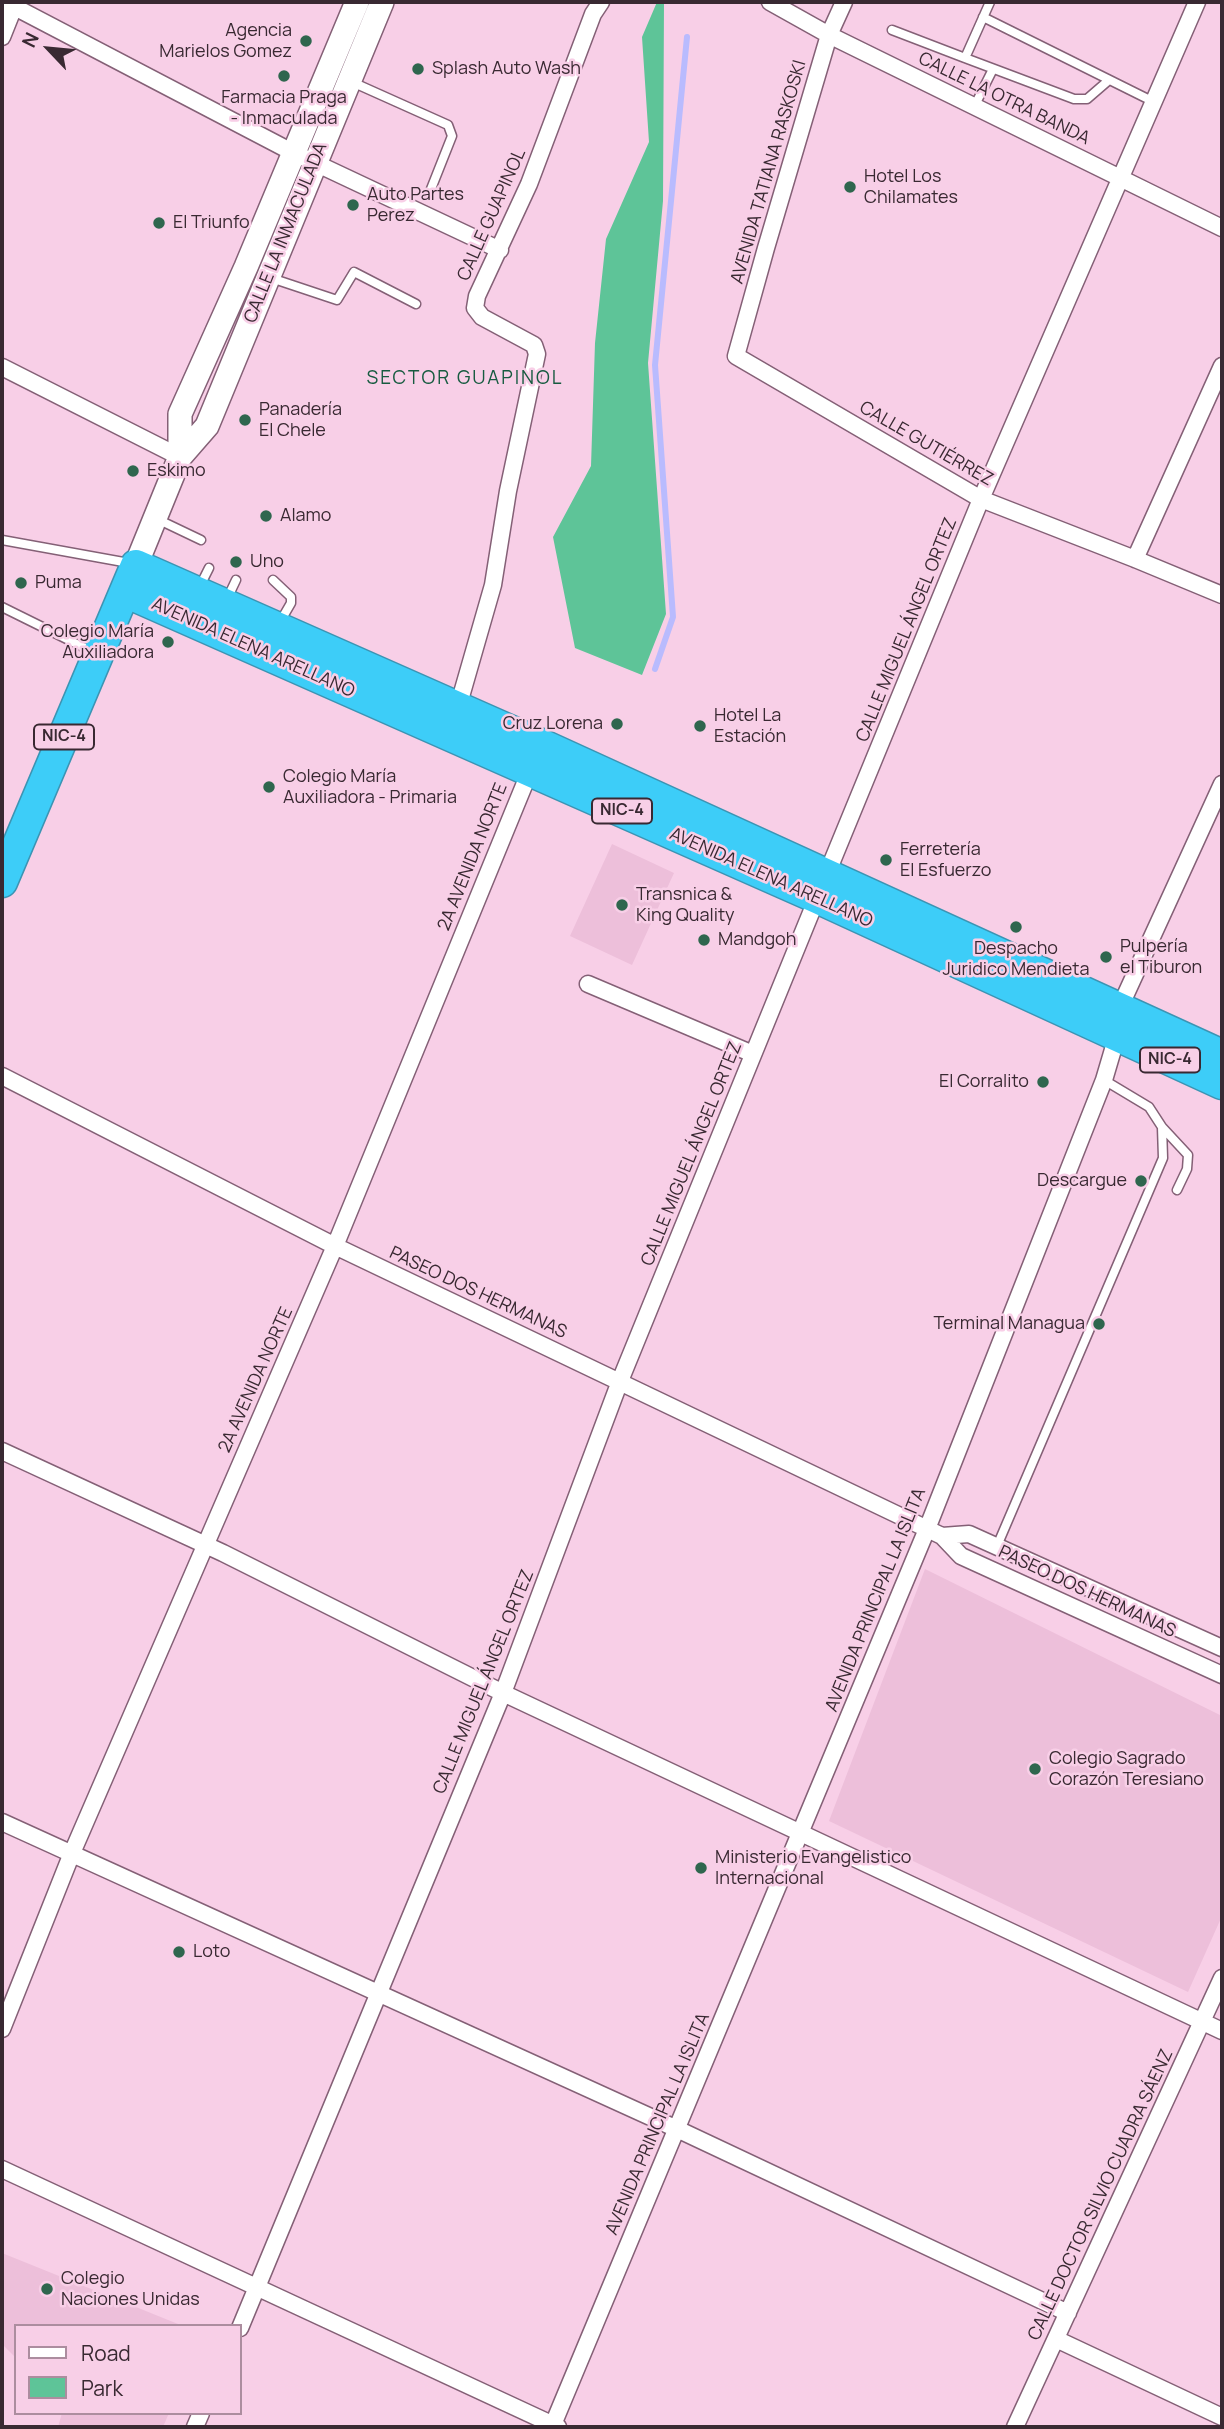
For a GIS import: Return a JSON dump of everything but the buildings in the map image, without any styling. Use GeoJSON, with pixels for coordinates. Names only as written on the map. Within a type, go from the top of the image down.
{"type":"FeatureCollection","features":[{"type":"Feature","properties":{"kind":"highway","name":"AVENIDA ELENA ARELLANO"},"geometry":{"type":"LineString","coordinates":[[131,578],[203,580],[230,592],[278,628],[376,687],[458,707],[535,757]]}},
{"type":"Feature","properties":{"kind":"highway","name":"AVENIDA ELENA ARELLANO"},"geometry":{"type":"LineString","coordinates":[[131,578],[1119,1021],[1222,1055]]}},
{"type":"Feature","properties":{"kind":"highway","name":"NIC-4"},"geometry":{"type":"LineString","coordinates":[[2,882],[13,847],[131,578]]}},
{"type":"Feature","properties":{"kind":"highway","name":"AVENIDA ELENA ARELLANO"},"geometry":{"type":"LineString","coordinates":[[1119,1021],[1222,1084]]}},
{"type":"Feature","properties":{"kind":"main road","name":"CALLE LA INMACULADA"},"geometry":{"type":"LineString","coordinates":[[180,457],[180,414],[294,153],[360,16],[382,2]]}},
{"type":"Feature","properties":{"kind":"main road","name":"CALLE LA INMACULADA"},"geometry":{"type":"LineString","coordinates":[[131,578],[180,457],[207,426],[349,80],[360,16]]}},
{"type":"Feature","properties":{"kind":"street","name":"CALLE GUAPINOL"},"geometry":{"type":"LineString","coordinates":[[458,707],[493,585],[508,491],[537,354],[534,345],[482,317],[475,308],[477,296],[529,184],[593,14],[601,2]]}},
{"type":"Feature","properties":{"kind":"street","name":"CALLE LA OTRA BANDA"},"geometry":{"type":"LineString","coordinates":[[770,2],[829,35],[1222,228]]}},
{"type":"Feature","properties":{"kind":"street","name":"AVENIDA TATIANA RASKOSKI"},"geometry":{"type":"LineString","coordinates":[[736,356],[829,35],[844,2]]}},
{"type":"Feature","properties":{"kind":"street","name":"CALLE MIGUEL ÁNGEL ORTEZ"},"geometry":{"type":"LineString","coordinates":[[242,2324],[503,1693],[620,1381],[981,499],[1197,2]]}},
{"type":"Feature","properties":{"kind":"street"},"geometry":{"type":"LineString","coordinates":[[2,37],[12,3],[294,153],[500,250]]}},
{"type":"Feature","properties":{"kind":"street","name":"CALLE GUTIÉRREZ"},"geometry":{"type":"LineString","coordinates":[[736,356],[981,499],[1222,595]]}},
{"type":"Feature","properties":{"kind":"street"},"geometry":{"type":"LineString","coordinates":[[1135,559],[1222,366]]}},
{"type":"Feature","properties":{"kind":"street"},"geometry":{"type":"LineString","coordinates":[[2,367],[180,457]]}},
{"type":"Feature","properties":{"kind":"street","name":"2A AVENIDA NORTE"},"geometry":{"type":"LineString","coordinates":[[2,2029],[72,1853],[335,1246],[535,757]]}},
{"type":"Feature","properties":{"kind":"street","name":"AVENIDA PRINCIPAL LA ISLITA"},"geometry":{"type":"LineString","coordinates":[[554,2426],[801,1833],[935,1532],[1104,1080],[1119,1021],[1222,784]]}},
{"type":"Feature","properties":{"kind":"street"},"geometry":{"type":"LineString","coordinates":[[588,984],[753,1054]]}},
{"type":"Feature","properties":{"kind":"street","name":"PASEO DOS HERMANAS"},"geometry":{"type":"LineString","coordinates":[[2,1076],[335,1246],[935,1532],[961,1556],[1222,1675]]}},
{"type":"Feature","properties":{"kind":"street"},"geometry":{"type":"LineString","coordinates":[[2,1451],[205,1544],[503,1693],[1222,2031]]}},
{"type":"Feature","properties":{"kind":"street","name":"PASEO DOS HERMANAS"},"geometry":{"type":"LineString","coordinates":[[935,1532],[969,1534],[1222,1648]]}},
{"type":"Feature","properties":{"kind":"street"},"geometry":{"type":"LineString","coordinates":[[2,1822],[677,2129],[1068,2313]]}},
{"type":"Feature","properties":{"kind":"street","name":"CALLE DOCTOR SILVIO CUADRA SÁENZ"},"geometry":{"type":"LineString","coordinates":[[1015,2427],[1222,1978]]}},
{"type":"Feature","properties":{"kind":"street"},"geometry":{"type":"LineString","coordinates":[[2,2169],[554,2426]]}},
{"type":"Feature","properties":{"kind":"street"},"geometry":{"type":"LineString","coordinates":[[1056,2339],[1222,2417]]}},
{"type":"Feature","properties":{"kind":"lane"},"geometry":{"type":"LineString","coordinates":[[965,58],[990,2]]}},
{"type":"Feature","properties":{"kind":"lane"},"geometry":{"type":"LineString","coordinates":[[983,17],[1154,102]]}},
{"type":"Feature","properties":{"kind":"lane"},"geometry":{"type":"LineString","coordinates":[[892,30],[1074,99],[1087,99],[1109,80]]}},
{"type":"Feature","properties":{"kind":"lane"},"geometry":{"type":"LineString","coordinates":[[975,105],[993,69]]}},
{"type":"Feature","properties":{"kind":"lane"},"geometry":{"type":"LineString","coordinates":[[349,80],[448,125],[452,130],[429,194]]}},
{"type":"Feature","properties":{"kind":"lane"},"geometry":{"type":"LineString","coordinates":[[246,267],[337,300],[354,272],[416,304]]}},
{"type":"Feature","properties":{"kind":"lane"},"geometry":{"type":"LineString","coordinates":[[154,517],[201,540]]}},
{"type":"Feature","properties":{"kind":"lane"},"geometry":{"type":"LineString","coordinates":[[2,540],[131,578]]}},
{"type":"Feature","properties":{"kind":"lane"},"geometry":{"type":"LineString","coordinates":[[273,580],[291,597],[291,603],[278,628]]}},
{"type":"Feature","properties":{"kind":"lane"},"geometry":{"type":"LineString","coordinates":[[2,607],[98,655]]}},
{"type":"Feature","properties":{"kind":"lane"},"geometry":{"type":"LineString","coordinates":[[1104,1080],[1149,1107],[1162,1127],[1188,1155],[1187,1169],[1177,1190]]}},
{"type":"Feature","properties":{"kind":"lane"},"geometry":{"type":"LineString","coordinates":[[997,1546],[1163,1158],[1162,1127]]}},
{"type":"Feature","properties":{"kind":"shaded area","name":"Transnica & King Quality"},"geometry":{"type":"Polygon","coordinates":[[[612,844],[674,873],[632,965],[570,936],[612,844]]]}},
{"type":"Feature","properties":{"kind":"shaded area","name":"Colegio Sagrado Corazón Teresiano"},"geometry":{"type":"Polygon","coordinates":[[[925,1569],[1222,1716],[1222,1916],[1188,1992],[829,1821],[925,1569]]]}},
{"type":"Feature","properties":{"kind":"shaded area","name":"Colegio Naciones Unidas"},"geometry":{"type":"Polygon","coordinates":[[[2,2253],[178,2324],[14,2324],[14,2356],[2,2344],[2,2253]]]}},
{"type":"Feature","properties":{"kind":"shaded area"},"geometry":{"type":"Polygon","coordinates":[[[61,2415],[168,2415],[163,2427],[58,2427],[61,2415]]]}},
{"type":"Feature","properties":{"kind":"green space"},"geometry":{"type":"Polygon","coordinates":[[[657,2],[664,2],[663,201],[648,363],[666,614],[642,675],[575,648],[553,537],[591,466],[595,343],[606,239],[649,142],[642,37],[657,2]]]}},
{"type":"Feature","properties":{"kind":"waterway"},"geometry":{"type":"LineString","coordinates":[[655,669],[673,617],[655,365],[687,37]]}},
{"type":"Feature","properties":{"kind":"place","name":"Agencia Marielos Gomez"},"geometry":{"type":"Point","coordinates":[306,41]}},
{"type":"Feature","properties":{"kind":"place","name":"Splash Auto Wash"},"geometry":{"type":"Point","coordinates":[418,69]}},
{"type":"Feature","properties":{"kind":"place","name":"Farmacia Praga - Inmaculada"},"geometry":{"type":"Point","coordinates":[284,76]}},
{"type":"Feature","properties":{"kind":"place","name":"Hotel Los Chilamates"},"geometry":{"type":"Point","coordinates":[850,187]}},
{"type":"Feature","properties":{"kind":"place","name":"Auto Partes Perez"},"geometry":{"type":"Point","coordinates":[353,205]}},
{"type":"Feature","properties":{"kind":"place","name":"El Triunfo"},"geometry":{"type":"Point","coordinates":[159,223]}},
{"type":"Feature","properties":{"kind":"place","name":"Panadería El Chele"},"geometry":{"type":"Point","coordinates":[245,420]}},
{"type":"Feature","properties":{"kind":"place","name":"Eskimo"},"geometry":{"type":"Point","coordinates":[133,471]}},
{"type":"Feature","properties":{"kind":"place","name":"Alamo"},"geometry":{"type":"Point","coordinates":[266,516]}},
{"type":"Feature","properties":{"kind":"place","name":"Uno"},"geometry":{"type":"Point","coordinates":[236,562]}},
{"type":"Feature","properties":{"kind":"place","name":"Puma"},"geometry":{"type":"Point","coordinates":[21,583]}},
{"type":"Feature","properties":{"kind":"place","name":"Colegio María Auxiliadora"},"geometry":{"type":"Point","coordinates":[168,642]}},
{"type":"Feature","properties":{"kind":"place","name":"Cruz Lorena"},"geometry":{"type":"Point","coordinates":[617,724]}},
{"type":"Feature","properties":{"kind":"place","name":"Hotel La Estación"},"geometry":{"type":"Point","coordinates":[700,726]}},
{"type":"Feature","properties":{"kind":"place","name":"Colegio María Auxiliadora - Primaria"},"geometry":{"type":"Point","coordinates":[269,787]}},
{"type":"Feature","properties":{"kind":"place","name":"Ferretería El Esfuerzo"},"geometry":{"type":"Point","coordinates":[886,860]}},
{"type":"Feature","properties":{"kind":"place","name":"Transnica & King Quality"},"geometry":{"type":"Point","coordinates":[622,905]}},
{"type":"Feature","properties":{"kind":"place","name":"Despacho Juridico Mendieta"},"geometry":{"type":"Point","coordinates":[1016,927]}},
{"type":"Feature","properties":{"kind":"place","name":"Mandgoh"},"geometry":{"type":"Point","coordinates":[704,940]}},
{"type":"Feature","properties":{"kind":"place","name":"Pulpería el Tiburon"},"geometry":{"type":"Point","coordinates":[1106,957]}},
{"type":"Feature","properties":{"kind":"place","name":"El Corralito"},"geometry":{"type":"Point","coordinates":[1043,1082]}},
{"type":"Feature","properties":{"kind":"place","name":"Descargue"},"geometry":{"type":"Point","coordinates":[1141,1181]}},
{"type":"Feature","properties":{"kind":"place","name":"Terminal Managua"},"geometry":{"type":"Point","coordinates":[1099,1324]}},
{"type":"Feature","properties":{"kind":"place","name":"Colegio Sagrado Corazón Teresiano"},"geometry":{"type":"Point","coordinates":[1035,1769]}},
{"type":"Feature","properties":{"kind":"place","name":"Ministerio Evangelistico Internacional"},"geometry":{"type":"Point","coordinates":[701,1868]}},
{"type":"Feature","properties":{"kind":"place","name":"Loto"},"geometry":{"type":"Point","coordinates":[179,1952]}},
{"type":"Feature","properties":{"kind":"place","name":"Colegio Naciones Unidas"},"geometry":{"type":"Point","coordinates":[47,2289]}},
{"type":"Feature","properties":{"kind":"district","name":"SECTOR GUAPINOL"},"geometry":{"type":"Point","coordinates":[465,379]}}]}
